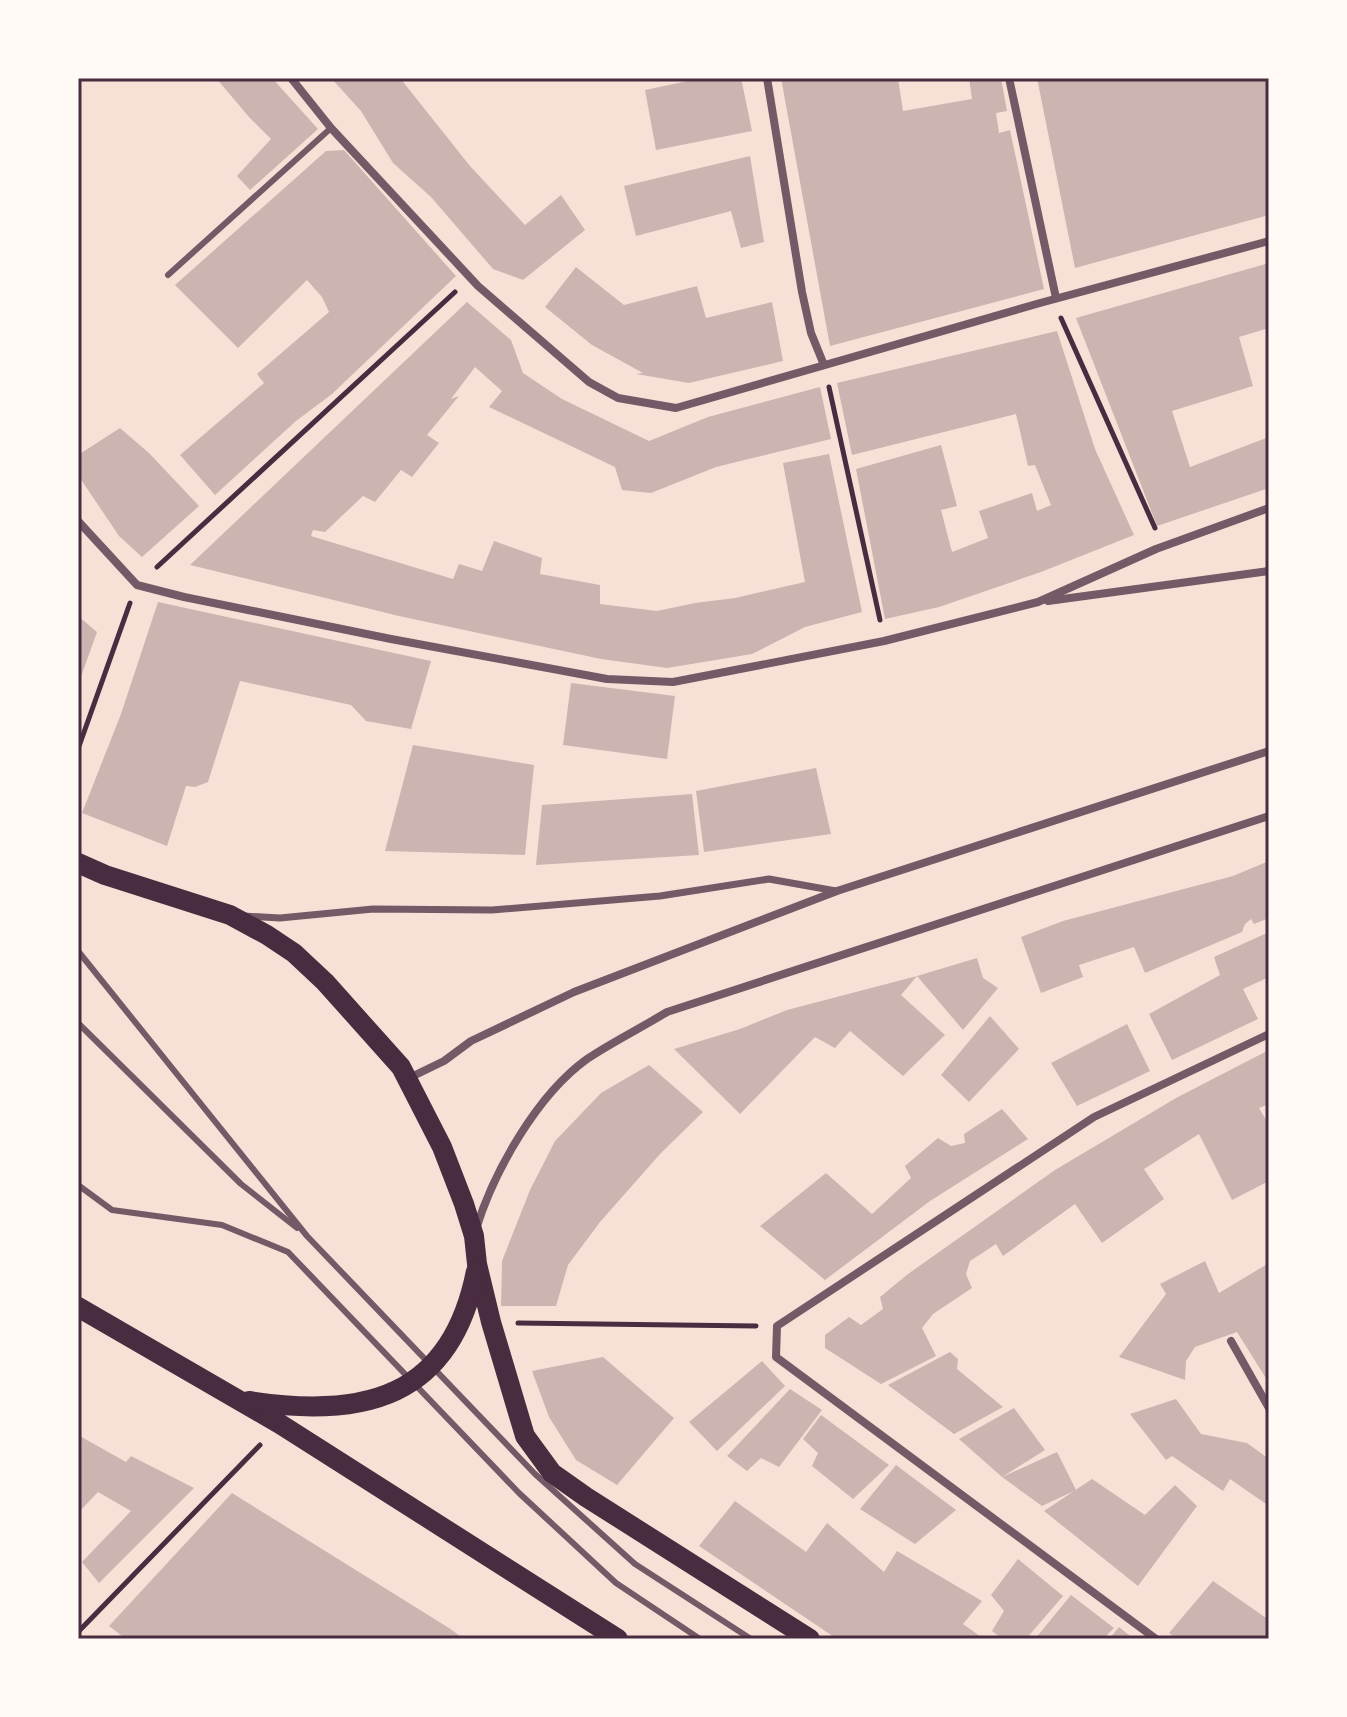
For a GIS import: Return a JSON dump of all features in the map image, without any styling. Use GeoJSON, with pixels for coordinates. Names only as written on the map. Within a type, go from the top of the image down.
{"type":"FeatureCollection","features":[{"type":"Feature","properties":{"kind":"main road"},"geometry":{"type":"LineString","coordinates":[[78,863],[105,875],[230,915],[294,953],[362,1021],[409,1078],[455,1179],[474,1236],[477,1264],[491,1322],[525,1436],[552,1473],[810,1639]]}},
{"type":"Feature","properties":{"kind":"main road"},"geometry":{"type":"LineString","coordinates":[[237,1399],[302,1406],[340,1406],[391,1394],[432,1365],[448,1345],[464,1315],[477,1264]]}},
{"type":"Feature","properties":{"kind":"main road"},"geometry":{"type":"LineString","coordinates":[[78,1307],[280,1424],[618,1639]]}},
{"type":"Feature","properties":{"kind":"street"},"geometry":{"type":"LineString","coordinates":[[291,78],[331,128],[470,277],[589,382],[618,398],[676,408],[1056,298],[1269,241]]}},
{"type":"Feature","properties":{"kind":"street"},"geometry":{"type":"LineString","coordinates":[[767,78],[802,292],[811,333],[824,365]]}},
{"type":"Feature","properties":{"kind":"street"},"geometry":{"type":"LineString","coordinates":[[1009,78],[1056,298]]}},
{"type":"Feature","properties":{"kind":"street"},"geometry":{"type":"LineString","coordinates":[[1038,602],[1156,549],[1269,508]]}},
{"type":"Feature","properties":{"kind":"street"},"geometry":{"type":"LineString","coordinates":[[78,521],[137,585],[391,639],[607,679],[673,682],[884,641],[1038,602],[1269,571]]}},
{"type":"Feature","properties":{"kind":"street"},"geometry":{"type":"LineString","coordinates":[[409,1078],[444,1061],[471,1041],[574,992],[837,891],[1269,751]]}},
{"type":"Feature","properties":{"kind":"street"},"geometry":{"type":"LineString","coordinates":[[474,1236],[501,1168],[553,1091],[586,1060],[667,1012],[1269,816]]}},
{"type":"Feature","properties":{"kind":"street"},"geometry":{"type":"LineString","coordinates":[[230,915],[280,918],[373,909],[492,910],[660,896],[769,879],[837,891]]}},
{"type":"Feature","properties":{"kind":"street"},"geometry":{"type":"LineString","coordinates":[[1156,1639],[776,1357],[777,1326],[1094,1117],[1269,1034]]}},
{"type":"Feature","properties":{"kind":"street"},"geometry":{"type":"LineString","coordinates":[[1231,1341],[1269,1408]]}},
{"type":"Feature","properties":{"kind":"lane"},"geometry":{"type":"LineString","coordinates":[[168,275],[331,128]]}},
{"type":"Feature","properties":{"kind":"lane"},"geometry":{"type":"LineString","coordinates":[[78,951],[307,1236],[535,1474],[635,1564],[751,1639]]}},
{"type":"Feature","properties":{"kind":"lane"},"geometry":{"type":"LineString","coordinates":[[78,1023],[241,1184],[307,1236]]}},
{"type":"Feature","properties":{"kind":"lane"},"geometry":{"type":"LineString","coordinates":[[78,1185],[112,1210],[222,1225],[288,1252],[519,1493],[616,1583],[700,1639]]}},
{"type":"Feature","properties":{"kind":"path"},"geometry":{"type":"LineString","coordinates":[[78,749],[137,585],[470,277]]}},
{"type":"Feature","properties":{"kind":"path"},"geometry":{"type":"LineString","coordinates":[[1056,298],[1059,315],[1155,528],[1156,549]]}},
{"type":"Feature","properties":{"kind":"path"},"geometry":{"type":"LineString","coordinates":[[824,365],[884,641]]}},
{"type":"Feature","properties":{"kind":"path"},"geometry":{"type":"LineString","coordinates":[[491,1322],[777,1326]]}},
{"type":"Feature","properties":{"kind":"path"},"geometry":{"type":"LineString","coordinates":[[78,1632],[280,1424]]}},
{"type":"Feature","properties":{"kind":"building"},"geometry":{"type":"Polygon","coordinates":[[[216,78],[272,78],[318,129],[250,190],[237,176],[271,139],[216,78]]]}},
{"type":"Feature","properties":{"kind":"building"},"geometry":{"type":"Polygon","coordinates":[[[331,78],[400,78],[470,166],[525,225],[561,195],[585,230],[523,280],[493,269],[431,197],[393,163],[361,111],[331,78]]]}},
{"type":"Feature","properties":{"kind":"building"},"geometry":{"type":"Polygon","coordinates":[[[702,78],[741,78],[752,131],[656,150],[645,90],[702,78]]]}},
{"type":"Feature","properties":{"kind":"building"},"geometry":{"type":"Polygon","coordinates":[[[781,78],[898,78],[903,111],[972,99],[969,78],[1001,78],[1007,111],[996,113],[999,133],[1010,130],[1044,289],[830,346],[781,78]]]}},
{"type":"Feature","properties":{"kind":"building"},"geometry":{"type":"Polygon","coordinates":[[[1037,78],[1269,78],[1269,215],[1075,268],[1037,78]]]}},
{"type":"Feature","properties":{"kind":"building"},"geometry":{"type":"Polygon","coordinates":[[[344,150],[456,276],[332,394],[296,421],[215,495],[180,455],[264,383],[257,374],[329,312],[322,297],[307,280],[238,348],[175,285],[326,151],[344,150]]]}},
{"type":"Feature","properties":{"kind":"building"},"geometry":{"type":"Polygon","coordinates":[[[750,156],[764,242],[741,248],[731,211],[636,236],[624,186],[750,156]]]}},
{"type":"Feature","properties":{"kind":"building"},"geometry":{"type":"Polygon","coordinates":[[[1269,263],[1269,328],[1239,337],[1253,386],[1172,411],[1190,467],[1269,437],[1269,488],[1157,526],[1076,318],[1269,263]]]}},
{"type":"Feature","properties":{"kind":"building"},"geometry":{"type":"Polygon","coordinates":[[[576,267],[624,305],[697,286],[706,318],[772,302],[783,361],[689,383],[636,374],[643,373],[592,345],[545,307],[576,267]]]}},
{"type":"Feature","properties":{"kind":"building"},"geometry":{"type":"Polygon","coordinates":[[[467,302],[511,340],[523,373],[562,399],[649,441],[708,417],[820,387],[831,439],[716,467],[651,493],[622,490],[615,467],[489,407],[502,391],[475,367],[451,399],[459,396],[427,435],[439,443],[412,477],[401,470],[375,502],[363,496],[325,532],[313,530],[311,536],[453,579],[459,564],[482,571],[494,541],[542,558],[540,574],[600,585],[600,604],[657,611],[805,582],[783,463],[829,454],[862,612],[805,627],[752,654],[667,668],[601,659],[399,616],[190,565],[467,302]]]}},
{"type":"Feature","properties":{"kind":"building"},"geometry":{"type":"Polygon","coordinates":[[[1057,331],[1095,449],[1134,535],[1041,572],[939,607],[885,619],[856,469],[941,445],[957,506],[941,510],[952,552],[988,538],[979,511],[1032,493],[1037,511],[1051,505],[1035,465],[1028,466],[1016,414],[852,455],[837,383],[1057,331]]]}},
{"type":"Feature","properties":{"kind":"building"},"geometry":{"type":"Polygon","coordinates":[[[120,428],[149,453],[199,506],[142,557],[119,536],[78,475],[78,455],[120,428]]]}},
{"type":"Feature","properties":{"kind":"building"},"geometry":{"type":"Polygon","coordinates":[[[158,602],[431,661],[411,729],[366,721],[351,705],[240,681],[208,782],[195,787],[186,786],[167,846],[82,813],[121,714],[158,602]]]}},
{"type":"Feature","properties":{"kind":"building"},"geometry":{"type":"Polygon","coordinates":[[[78,616],[97,632],[78,685],[78,616]]]}},
{"type":"Feature","properties":{"kind":"building"},"geometry":{"type":"Polygon","coordinates":[[[571,683],[675,696],[667,759],[563,745],[571,683]]]}},
{"type":"Feature","properties":{"kind":"building"},"geometry":{"type":"Polygon","coordinates":[[[413,745],[534,765],[525,855],[385,851],[413,745]]]}},
{"type":"Feature","properties":{"kind":"building"},"geometry":{"type":"Polygon","coordinates":[[[816,768],[831,834],[704,852],[696,791],[816,768]]]}},
{"type":"Feature","properties":{"kind":"building"},"geometry":{"type":"Polygon","coordinates":[[[692,794],[699,855],[536,865],[542,805],[692,794]]]}},
{"type":"Feature","properties":{"kind":"building"},"geometry":{"type":"Polygon","coordinates":[[[1269,861],[1269,918],[1254,924],[1251,919],[1242,932],[1145,973],[1134,947],[1079,965],[1083,977],[1041,993],[1021,937],[1063,921],[1233,876],[1269,861]]]}},
{"type":"Feature","properties":{"kind":"building"},"geometry":{"type":"Polygon","coordinates":[[[1269,932],[1269,977],[1243,989],[1258,1019],[1172,1060],[1149,1014],[1220,975],[1214,957],[1269,932]]]}},
{"type":"Feature","properties":{"kind":"building"},"geometry":{"type":"Polygon","coordinates":[[[977,958],[983,978],[998,988],[963,1030],[917,976],[977,958]]]}},
{"type":"Feature","properties":{"kind":"building"},"geometry":{"type":"Polygon","coordinates":[[[917,976],[901,995],[945,1035],[903,1076],[850,1031],[835,1048],[815,1037],[740,1114],[674,1049],[740,1029],[787,1010],[917,976]]]}},
{"type":"Feature","properties":{"kind":"building"},"geometry":{"type":"Polygon","coordinates":[[[990,1016],[1019,1049],[969,1102],[941,1075],[990,1016]]]}},
{"type":"Feature","properties":{"kind":"building"},"geometry":{"type":"Polygon","coordinates":[[[1127,1024],[1150,1071],[1077,1106],[1051,1063],[1127,1024]]]}},
{"type":"Feature","properties":{"kind":"building"},"geometry":{"type":"Polygon","coordinates":[[[1269,1050],[1269,1104],[1259,1108],[1269,1125],[1269,1181],[1232,1200],[1199,1134],[1144,1169],[1164,1199],[1102,1243],[1075,1204],[1003,1256],[996,1244],[970,1261],[966,1274],[972,1288],[933,1314],[922,1328],[936,1356],[881,1384],[825,1348],[825,1335],[849,1317],[861,1325],[883,1309],[880,1297],[908,1274],[1055,1170],[1176,1098],[1269,1050]]]}},
{"type":"Feature","properties":{"kind":"building"},"geometry":{"type":"Polygon","coordinates":[[[649,1065],[703,1112],[661,1153],[600,1222],[568,1265],[556,1306],[501,1306],[502,1261],[530,1190],[555,1141],[601,1093],[649,1065]]]}},
{"type":"Feature","properties":{"kind":"building"},"geometry":{"type":"Polygon","coordinates":[[[1002,1109],[1028,1139],[930,1201],[825,1280],[760,1226],[826,1173],[872,1214],[911,1178],[905,1166],[938,1138],[951,1146],[965,1143],[964,1134],[1002,1109]]]}},
{"type":"Feature","properties":{"kind":"building"},"geometry":{"type":"Polygon","coordinates":[[[1205,1261],[1219,1293],[1269,1263],[1269,1383],[1237,1332],[1195,1347],[1186,1361],[1185,1380],[1119,1357],[1166,1294],[1160,1284],[1205,1261]]]}},
{"type":"Feature","properties":{"kind":"building"},"geometry":{"type":"Polygon","coordinates":[[[950,1352],[958,1359],[957,1369],[1003,1407],[954,1434],[888,1385],[950,1352]]]}},
{"type":"Feature","properties":{"kind":"building"},"geometry":{"type":"Polygon","coordinates":[[[603,1357],[674,1418],[617,1485],[576,1460],[549,1417],[532,1371],[603,1357]]]}},
{"type":"Feature","properties":{"kind":"building"},"geometry":{"type":"Polygon","coordinates":[[[762,1361],[785,1386],[717,1451],[689,1422],[762,1361]]]}},
{"type":"Feature","properties":{"kind":"building"},"geometry":{"type":"Polygon","coordinates":[[[790,1389],[822,1410],[779,1467],[761,1458],[747,1471],[727,1456],[790,1389]]]}},
{"type":"Feature","properties":{"kind":"building"},"geometry":{"type":"Polygon","coordinates":[[[1176,1399],[1201,1434],[1247,1443],[1269,1459],[1269,1506],[1230,1479],[1223,1491],[1172,1456],[1166,1460],[1130,1414],[1176,1399]]]}},
{"type":"Feature","properties":{"kind":"building"},"geometry":{"type":"Polygon","coordinates":[[[1014,1408],[1045,1450],[1002,1477],[959,1439],[1014,1408]]]}},
{"type":"Feature","properties":{"kind":"building"},"geometry":{"type":"Polygon","coordinates":[[[821,1415],[889,1465],[853,1499],[812,1466],[818,1453],[803,1439],[821,1415]]]}},
{"type":"Feature","properties":{"kind":"building"},"geometry":{"type":"Polygon","coordinates":[[[78,1435],[126,1462],[131,1456],[194,1488],[99,1583],[82,1562],[131,1511],[98,1492],[78,1513],[78,1435]]]}},
{"type":"Feature","properties":{"kind":"building"},"geometry":{"type":"Polygon","coordinates":[[[1057,1452],[1076,1490],[1042,1506],[1002,1477],[1057,1452]]]}},
{"type":"Feature","properties":{"kind":"building"},"geometry":{"type":"Polygon","coordinates":[[[896,1465],[956,1510],[915,1544],[860,1509],[896,1465]]]}},
{"type":"Feature","properties":{"kind":"building"},"geometry":{"type":"Polygon","coordinates":[[[1092,1479],[1145,1515],[1175,1485],[1197,1506],[1138,1586],[1044,1511],[1092,1479]]]}},
{"type":"Feature","properties":{"kind":"building"},"geometry":{"type":"Polygon","coordinates":[[[232,1493],[464,1639],[126,1639],[109,1626],[232,1493]]]}},
{"type":"Feature","properties":{"kind":"building"},"geometry":{"type":"Polygon","coordinates":[[[735,1501],[806,1552],[827,1523],[884,1572],[897,1551],[982,1601],[963,1624],[984,1639],[837,1639],[699,1546],[735,1501]]]}},
{"type":"Feature","properties":{"kind":"building"},"geometry":{"type":"Polygon","coordinates":[[[1018,1559],[1063,1596],[1026,1639],[1003,1639],[992,1631],[1004,1611],[991,1595],[1018,1559]]]}},
{"type":"Feature","properties":{"kind":"building"},"geometry":{"type":"Polygon","coordinates":[[[1213,1581],[1269,1620],[1269,1639],[1177,1639],[1169,1633],[1213,1581]]]}},
{"type":"Feature","properties":{"kind":"building"},"geometry":{"type":"Polygon","coordinates":[[[1071,1595],[1114,1628],[1103,1639],[1035,1639],[1071,1595]]]}},
{"type":"Feature","properties":{"kind":"building"},"geometry":{"type":"Polygon","coordinates":[[[1119,1627],[1134,1639],[1109,1639],[1119,1627]]]}}]}
